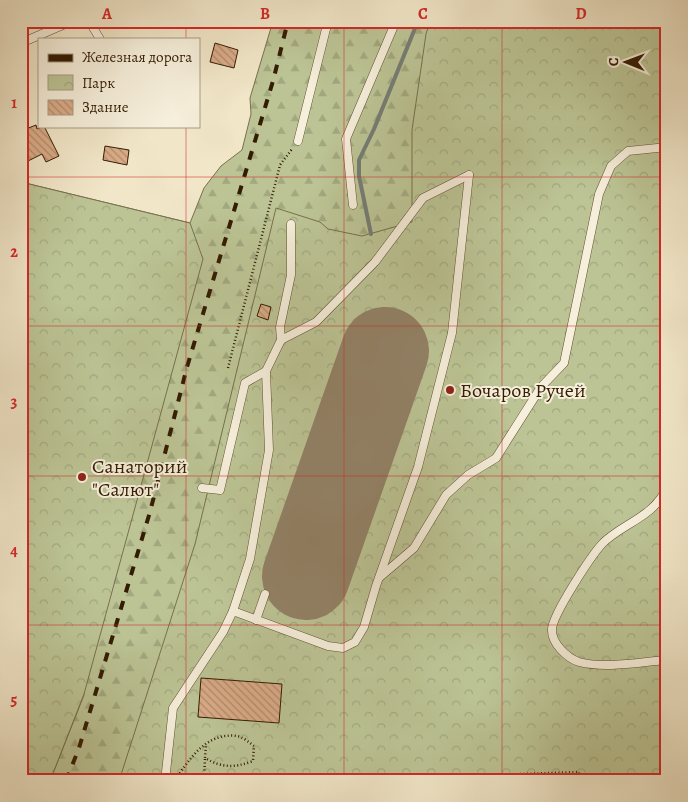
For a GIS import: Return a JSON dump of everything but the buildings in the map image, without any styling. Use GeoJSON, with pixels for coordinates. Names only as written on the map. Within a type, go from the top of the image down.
{"type":"FeatureCollection","features":[{"type":"Feature","properties":{"kind":"lane"},"geometry":{"type":"LineString","coordinates":[[21,43],[72,21]]}},
{"type":"Feature","properties":{"kind":"lane"},"geometry":{"type":"LineString","coordinates":[[89,21],[99,38]]}},
{"type":"Feature","properties":{"kind":"lane"},"geometry":{"type":"LineString","coordinates":[[298,141],[328,21]]}},
{"type":"Feature","properties":{"kind":"lane"},"geometry":{"type":"LineString","coordinates":[[353,205],[346,139],[396,21]]}},
{"type":"Feature","properties":{"kind":"lane"},"geometry":{"type":"LineString","coordinates":[[378,578],[414,548],[446,495],[468,475],[496,458],[541,387],[564,363],[599,194],[611,166],[628,151],[667,147]]}},
{"type":"Feature","properties":{"kind":"lane"},"geometry":{"type":"LineString","coordinates":[[233,611],[328,646],[342,648],[355,642],[364,627],[378,578],[418,468],[452,334],[469,176],[424,198],[375,262],[316,322],[281,340]]}},
{"type":"Feature","properties":{"kind":"lane"},"geometry":{"type":"LineString","coordinates":[[165,781],[173,708],[223,632],[233,611],[250,559],[269,450],[266,371],[281,340],[280,327],[291,275],[291,224]]}},
{"type":"Feature","properties":{"kind":"lane"},"geometry":{"type":"LineString","coordinates":[[667,275],[667,314]]}},
{"type":"Feature","properties":{"kind":"lane"},"geometry":{"type":"LineString","coordinates":[[202,488],[220,490],[246,383],[266,371]]}},
{"type":"Feature","properties":{"kind":"lane"},"geometry":{"type":"LineString","coordinates":[[667,487],[643,517],[603,544],[575,580],[552,627],[552,636],[560,649],[573,659],[582,662],[618,664],[667,660]]}},
{"type":"Feature","properties":{"kind":"lane"},"geometry":{"type":"LineString","coordinates":[[256,620],[265,594]]}},
{"type":"Feature","properties":{"kind":"path"},"geometry":{"type":"LineString","coordinates":[[228,368],[280,165],[298,141]]}},
{"type":"Feature","properties":{"kind":"path"},"geometry":{"type":"LineString","coordinates":[[175,781],[191,755],[214,739],[238,736],[254,746],[253,761],[238,767],[217,765],[205,758]]}},
{"type":"Feature","properties":{"kind":"path"},"geometry":{"type":"LineString","coordinates":[[204,781],[206,744]]}},
{"type":"Feature","properties":{"kind":"path"},"geometry":{"type":"LineString","coordinates":[[440,781],[440,777],[579,772],[578,781]]}},
{"type":"Feature","properties":{"kind":"path"},"geometry":{"type":"LineString","coordinates":[[532,775],[532,781]]}},
{"type":"Feature","properties":{"kind":"green space"},"geometry":{"type":"Polygon","coordinates":[[[273,21],[667,21],[161,781],[50,781],[84,695],[21,182],[190,223],[204,188],[221,166],[242,150],[251,114],[250,98],[273,21]]]}},
{"type":"Feature","properties":{"kind":"green space","name":"Бочаров Ручей"},"geometry":{"type":"Polygon","coordinates":[[[430,21],[667,21],[667,781],[119,781],[195,544],[276,208],[320,222],[328,229],[362,236],[412,222],[412,130],[426,34],[430,21]]]}},
{"type":"Feature","properties":{"kind":"green space","name":"Санаторий \"Салют\""},"geometry":{"type":"Polygon","coordinates":[[[21,182],[190,223],[203,259],[84,694],[50,781],[21,781],[21,182]]]}},
{"type":"Feature","properties":{"kind":"waterway","name":"Бочаров Ручей"},"geometry":{"type":"LineString","coordinates":[[371,234],[359,176],[359,160],[374,129],[418,21]]}},
{"type":"Feature","properties":{"kind":"runway"},"geometry":{"type":"LineString","coordinates":[[306,576],[385,351]]}},
{"type":"Feature","properties":{"kind":"railway"},"geometry":{"type":"LineString","coordinates":[[66,781],[79,748],[150,512],[187,367],[273,81],[288,21]]}},
{"type":"Feature","properties":{"kind":"place","name":"Бочаров Ручей"},"geometry":{"type":"Point","coordinates":[450,390]}},
{"type":"Feature","properties":{"kind":"place","name":"Санаторий \"Салют\""},"geometry":{"type":"Point","coordinates":[82,477]}}]}
